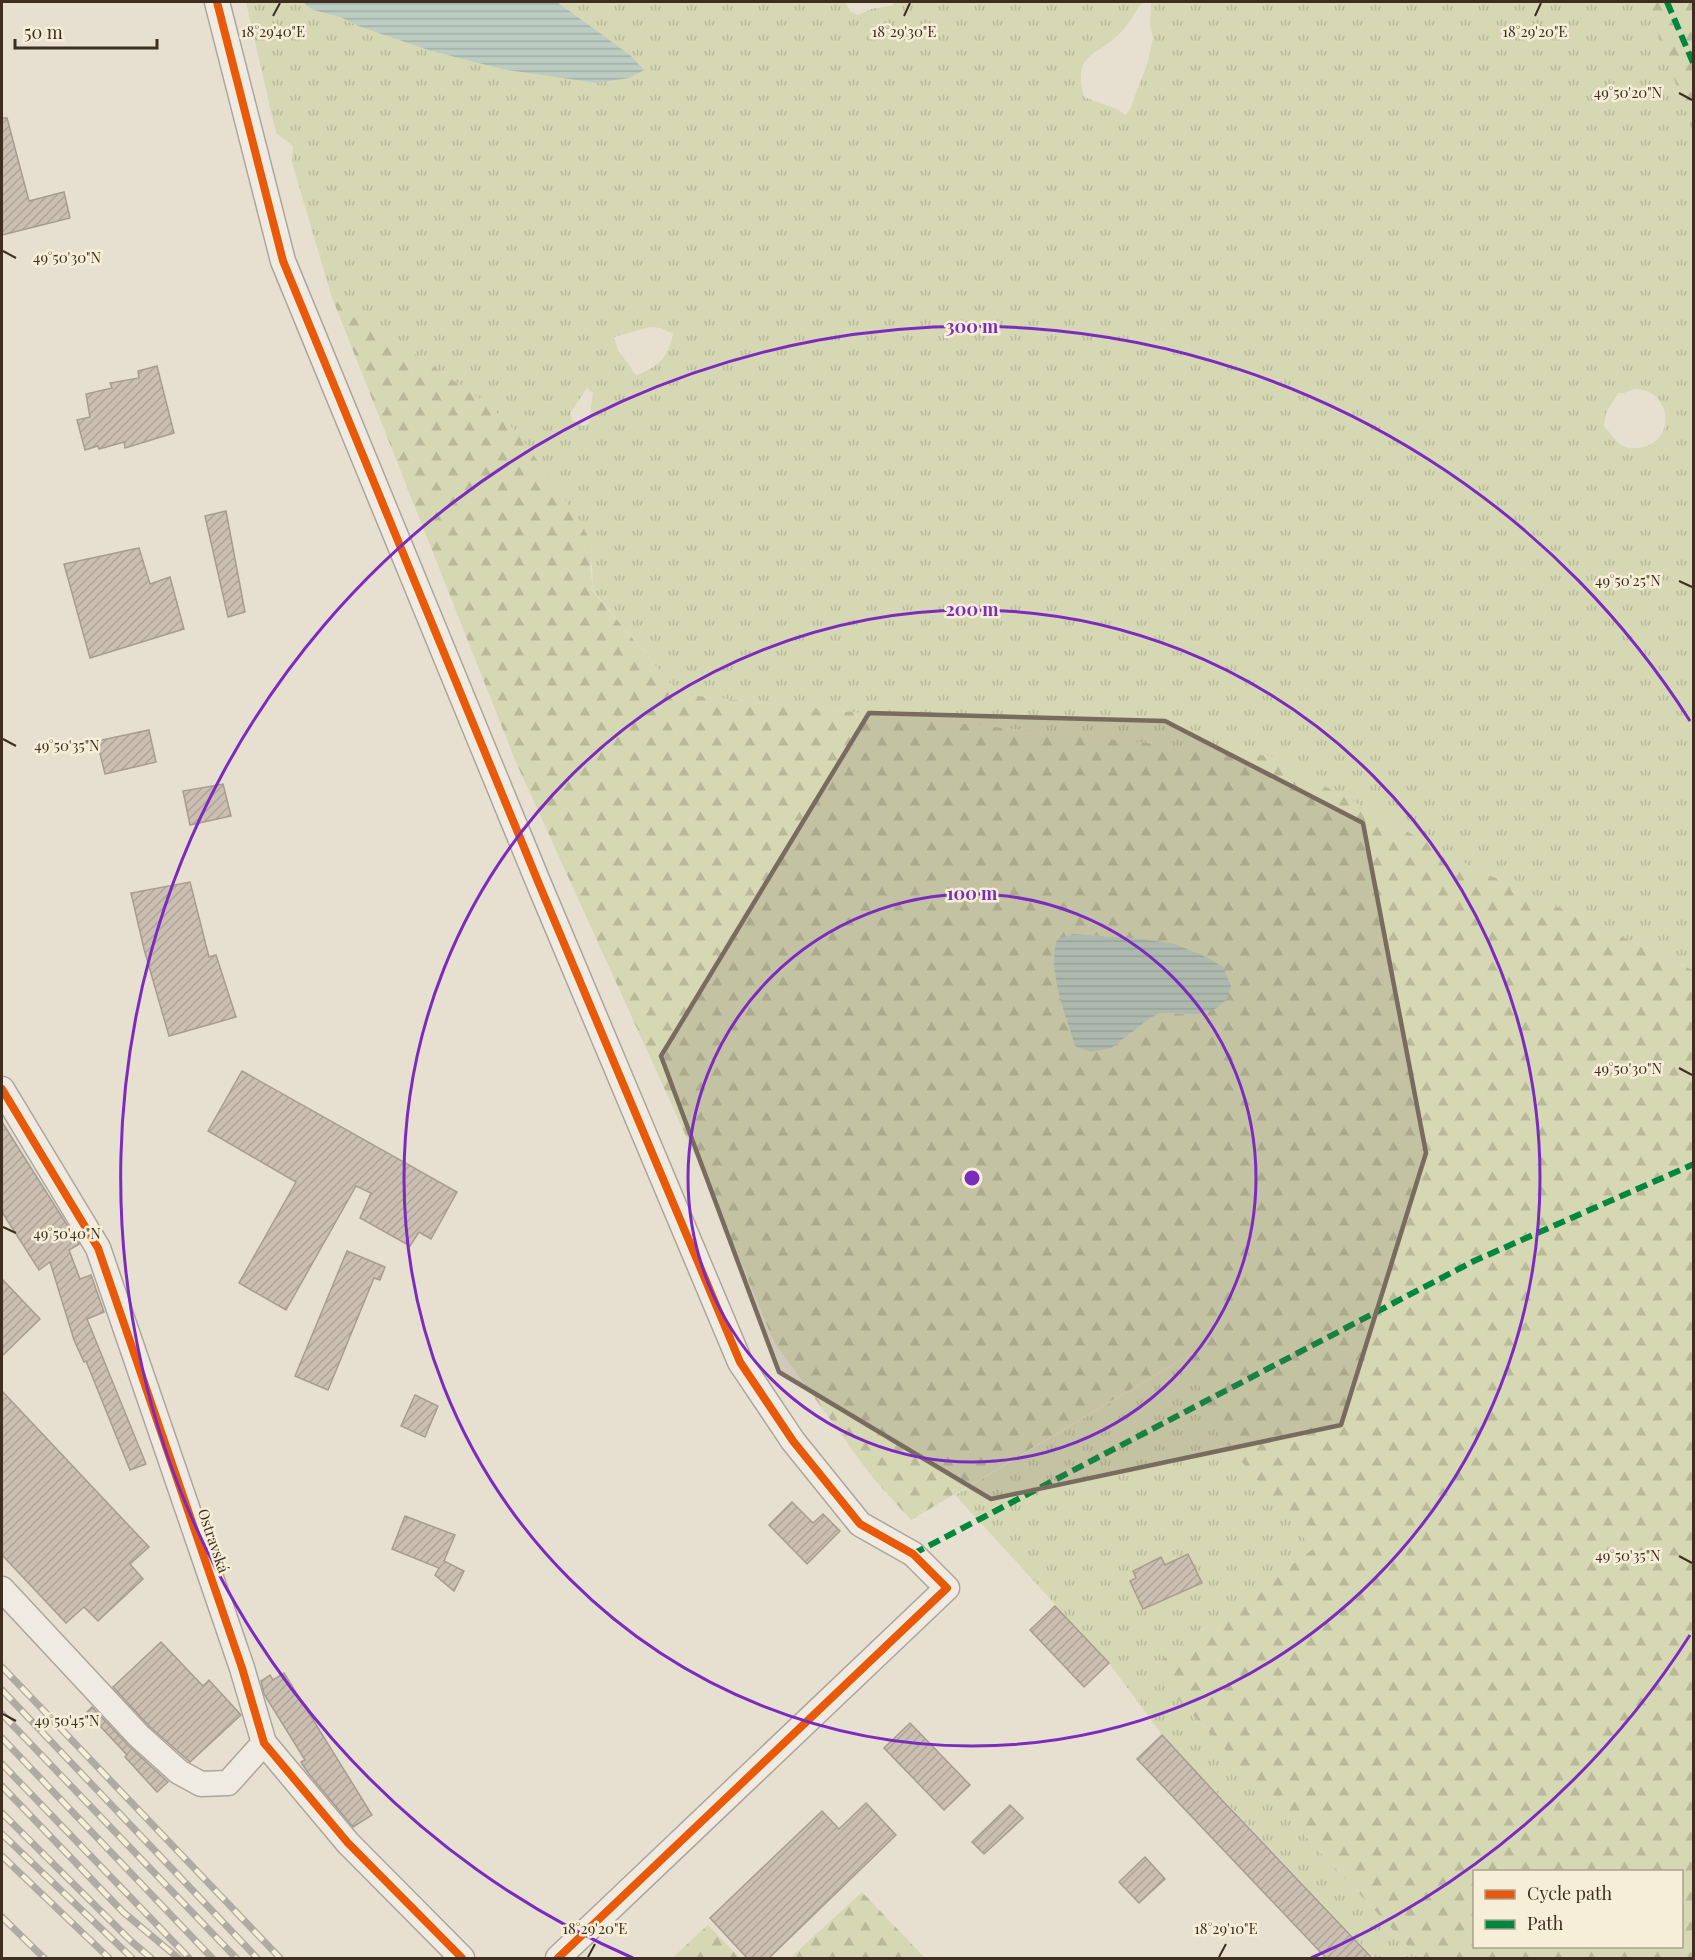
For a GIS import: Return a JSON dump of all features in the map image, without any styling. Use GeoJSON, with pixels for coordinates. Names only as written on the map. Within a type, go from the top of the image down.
{"type":"FeatureCollection","features":[{"type":"Feature","properties":{"kind":"street"},"geometry":{"type":"LineString","coordinates":[[218,2],[283,261],[539,884],[740,1362],[793,1441],[860,1524],[913,1554],[946,1588],[558,1959]]}},
{"type":"Feature","properties":{"kind":"street","name":"Ostravská"},"geometry":{"type":"LineString","coordinates":[[2,1089],[98,1248],[242,1668],[264,1743],[348,1843],[462,1959]]}},
{"type":"Feature","properties":{"kind":"street"},"geometry":{"type":"LineString","coordinates":[[2,1589],[132,1728],[179,1772],[201,1784],[228,1783],[264,1743]]}},
{"type":"Feature","properties":{"kind":"highlighted area"},"geometry":{"type":"Polygon","coordinates":[[[869,713],[1165,721],[1363,823],[1426,1153],[1341,1425],[991,1499],[779,1372],[661,1056],[869,713]]]}},
{"type":"Feature","properties":{"kind":"green space"},"geometry":{"type":"Polygon","coordinates":[[[246,2],[304,2],[313,10],[340,17],[361,27],[431,51],[502,69],[592,28],[557,2],[845,2],[851,12],[858,15],[871,9],[894,5],[892,2],[1143,2],[1121,32],[1089,57],[1081,71],[1084,97],[1119,110],[1125,115],[1130,109],[1148,62],[1153,38],[1150,27],[1151,3],[1144,2],[1647,2],[1694,132],[1693,970],[1468,865],[1270,756],[679,694],[593,590],[592,565],[490,406],[331,295],[292,162],[293,146],[276,133],[246,2]],[[650,327],[614,337],[618,350],[636,375],[656,365],[669,349],[673,334],[661,328],[650,327]],[[587,388],[570,413],[572,420],[584,426],[589,423],[593,393],[587,388]],[[1634,389],[1618,393],[1606,413],[1604,426],[1625,447],[1637,448],[1650,445],[1659,438],[1664,428],[1666,417],[1663,407],[1657,398],[1647,391],[1634,389]]]}},
{"type":"Feature","properties":{"kind":"green space"},"geometry":{"type":"Polygon","coordinates":[[[1647,2],[1693,2],[1693,132],[1647,2]]]}},
{"type":"Feature","properties":{"kind":"green space"},"geometry":{"type":"Polygon","coordinates":[[[331,295],[490,406],[517,432],[581,522],[587,535],[593,591],[679,694],[1270,756],[1468,865],[1693,970],[1693,1958],[1419,1958],[1150,1669],[1313,1549],[1208,1420],[1192,1353],[911,1520],[872,1477],[774,1342],[720,1211],[515,760],[331,295]],[[1073,934],[1057,940],[1150,1018],[1160,1013],[1196,1014],[1141,939],[1073,934]]]}},
{"type":"Feature","properties":{"kind":"green space"},"geometry":{"type":"Polygon","coordinates":[[[1193,1353],[1208,1420],[1314,1549],[1150,1669],[1419,1958],[1374,1958],[1162,1735],[1109,1663],[955,1495],[1193,1353]]]}},
{"type":"Feature","properties":{"kind":"green space"},"geometry":{"type":"Polygon","coordinates":[[[862,1892],[925,1958],[790,1958],[862,1892]]]}},
{"type":"Feature","properties":{"kind":"green space"},"geometry":{"type":"Polygon","coordinates":[[[708,1925],[740,1958],[672,1958],[708,1925]]]}},
{"type":"Feature","properties":{"kind":"shaded area"},"geometry":{"type":"Polygon","coordinates":[[[304,2],[557,2],[630,55],[644,70],[629,78],[597,83],[502,69],[431,51],[361,27],[340,17],[313,10],[304,2]]]}},
{"type":"Feature","properties":{"kind":"shaded area"},"geometry":{"type":"Polygon","coordinates":[[[1073,934],[1175,944],[1206,957],[1223,967],[1231,986],[1227,999],[1215,1009],[1196,1014],[1160,1013],[1111,1048],[1091,1052],[1075,1046],[1059,993],[1054,966],[1057,940],[1073,934]]]}},
{"type":"Feature","properties":{"kind":"building"},"geometry":{"type":"Polygon","coordinates":[[[2,118],[7,118],[29,201],[64,192],[70,218],[2,235],[2,118]]]}},
{"type":"Feature","properties":{"kind":"building"},"geometry":{"type":"Polygon","coordinates":[[[157,366],[174,433],[125,448],[124,442],[99,449],[98,446],[85,450],[77,420],[90,417],[86,394],[112,388],[110,383],[139,378],[138,371],[157,366]]]}},
{"type":"Feature","properties":{"kind":"building"},"geometry":{"type":"Polygon","coordinates":[[[226,511],[245,612],[228,617],[205,516],[226,511]]]}},
{"type":"Feature","properties":{"kind":"building"},"geometry":{"type":"Polygon","coordinates":[[[139,548],[150,584],[170,577],[184,629],[90,658],[64,564],[139,548]]]}},
{"type":"Feature","properties":{"kind":"building"},"geometry":{"type":"Polygon","coordinates":[[[149,730],[156,762],[105,774],[97,741],[149,730]]]}},
{"type":"Feature","properties":{"kind":"building"},"geometry":{"type":"Polygon","coordinates":[[[223,784],[231,816],[190,825],[183,791],[223,784]]]}},
{"type":"Feature","properties":{"kind":"building"},"geometry":{"type":"Polygon","coordinates":[[[190,882],[209,957],[216,955],[236,1017],[169,1036],[144,949],[131,893],[190,882]]]}},
{"type":"Feature","properties":{"kind":"building"},"geometry":{"type":"Polygon","coordinates":[[[242,1071],[457,1192],[431,1239],[419,1232],[410,1246],[360,1218],[371,1193],[356,1186],[286,1310],[239,1283],[296,1182],[208,1131],[242,1071]]]}},
{"type":"Feature","properties":{"kind":"building"},"geometry":{"type":"Polygon","coordinates":[[[2,1122],[79,1244],[69,1250],[80,1279],[91,1275],[104,1312],[87,1319],[146,1464],[130,1470],[86,1361],[84,1362],[74,1340],[50,1262],[39,1270],[2,1212],[2,1122]]]}},
{"type":"Feature","properties":{"kind":"building"},"geometry":{"type":"Polygon","coordinates":[[[347,1251],[385,1267],[380,1280],[374,1278],[328,1390],[295,1376],[347,1251]]]}},
{"type":"Feature","properties":{"kind":"building"},"geometry":{"type":"Polygon","coordinates":[[[2,1279],[40,1319],[2,1356],[2,1279]]]}},
{"type":"Feature","properties":{"kind":"building"},"geometry":{"type":"Polygon","coordinates":[[[2,1391],[149,1547],[130,1564],[143,1579],[98,1621],[84,1607],[66,1623],[2,1555],[2,1391]]]}},
{"type":"Feature","properties":{"kind":"building"},"geometry":{"type":"Polygon","coordinates":[[[415,1395],[438,1406],[425,1437],[401,1426],[415,1395]]]}},
{"type":"Feature","properties":{"kind":"building"},"geometry":{"type":"Polygon","coordinates":[[[792,1502],[813,1523],[823,1514],[840,1531],[807,1564],[769,1525],[792,1502]]]}},
{"type":"Feature","properties":{"kind":"building"},"geometry":{"type":"Polygon","coordinates":[[[405,1516],[455,1535],[444,1561],[464,1571],[454,1591],[435,1575],[439,1568],[392,1549],[405,1516]]]}},
{"type":"Feature","properties":{"kind":"building"},"geometry":{"type":"Polygon","coordinates":[[[1188,1554],[1202,1583],[1143,1609],[1130,1581],[1136,1578],[1133,1571],[1161,1557],[1165,1565],[1188,1554]]]}},
{"type":"Feature","properties":{"kind":"building"},"geometry":{"type":"Polygon","coordinates":[[[1055,1606],[1109,1663],[1084,1687],[1030,1630],[1055,1606]]]}},
{"type":"Feature","properties":{"kind":"building"},"geometry":{"type":"Polygon","coordinates":[[[161,1642],[203,1686],[209,1680],[241,1715],[190,1762],[149,1726],[113,1687],[161,1642]]]}},
{"type":"Feature","properties":{"kind":"building"},"geometry":{"type":"Polygon","coordinates":[[[284,1673],[372,1815],[353,1827],[308,1773],[301,1762],[305,1760],[264,1694],[261,1681],[270,1675],[273,1680],[284,1673]]]}},
{"type":"Feature","properties":{"kind":"building"},"geometry":{"type":"Polygon","coordinates":[[[92,1707],[168,1782],[157,1792],[87,1712],[92,1707]]]}},
{"type":"Feature","properties":{"kind":"building"},"geometry":{"type":"Polygon","coordinates":[[[910,1723],[970,1785],[944,1810],[884,1748],[910,1723]]]}},
{"type":"Feature","properties":{"kind":"building"},"geometry":{"type":"Polygon","coordinates":[[[1162,1735],[1373,1959],[1327,1959],[1137,1759],[1162,1735]]]}},
{"type":"Feature","properties":{"kind":"building"},"geometry":{"type":"Polygon","coordinates":[[[866,1803],[896,1835],[768,1959],[748,1959],[710,1918],[822,1811],[839,1829],[866,1803]]]}},
{"type":"Feature","properties":{"kind":"building"},"geometry":{"type":"Polygon","coordinates":[[[1010,1805],[1023,1818],[984,1854],[972,1842],[1010,1805]]]}},
{"type":"Feature","properties":{"kind":"building"},"geometry":{"type":"Polygon","coordinates":[[[1145,1857],[1165,1879],[1139,1903],[1119,1882],[1145,1857]]]}},
{"type":"Feature","properties":{"kind":"railway"},"geometry":{"type":"LineString","coordinates":[[2,1667],[280,1958]]}},
{"type":"Feature","properties":{"kind":"railway"},"geometry":{"type":"LineString","coordinates":[[2,1690],[257,1958]]}},
{"type":"Feature","properties":{"kind":"railway"},"geometry":{"type":"LineString","coordinates":[[2,1714],[236,1958]]}},
{"type":"Feature","properties":{"kind":"railway"},"geometry":{"type":"LineString","coordinates":[[2,1738],[212,1958]]}},
{"type":"Feature","properties":{"kind":"railway"},"geometry":{"type":"LineString","coordinates":[[2,1764],[189,1958]]}},
{"type":"Feature","properties":{"kind":"railway"},"geometry":{"type":"LineString","coordinates":[[2,1786],[123,1912],[178,1958]]}},
{"type":"Feature","properties":{"kind":"railway"},"geometry":{"type":"LineString","coordinates":[[2,1813],[151,1958]]}},
{"type":"Feature","properties":{"kind":"railway"},"geometry":{"type":"LineString","coordinates":[[2,1834],[132,1958]]}},
{"type":"Feature","properties":{"kind":"railway"},"geometry":{"type":"LineString","coordinates":[[2,1856],[109,1958]]}},
{"type":"Feature","properties":{"kind":"railway"},"geometry":{"type":"LineString","coordinates":[[2,1917],[44,1958]]}},
{"type":"Feature","properties":{"kind":"marked path"},"geometry":{"type":"LineString","coordinates":[[1667,2],[1694,65]]}},
{"type":"Feature","properties":{"kind":"marked path"},"geometry":{"type":"LineString","coordinates":[[913,1554],[1474,1261],[1694,1164]]}},
{"type":"Feature","properties":{"kind":"cycle path"},"geometry":{"type":"LineString","coordinates":[[217,2],[283,261],[539,884],[740,1362],[793,1441],[860,1524],[913,1554],[947,1588],[558,1958]]}},
{"type":"Feature","properties":{"kind":"cycle path"},"geometry":{"type":"LineString","coordinates":[[2,1089],[98,1248],[242,1668],[264,1743],[348,1843],[462,1958]]}}]}
